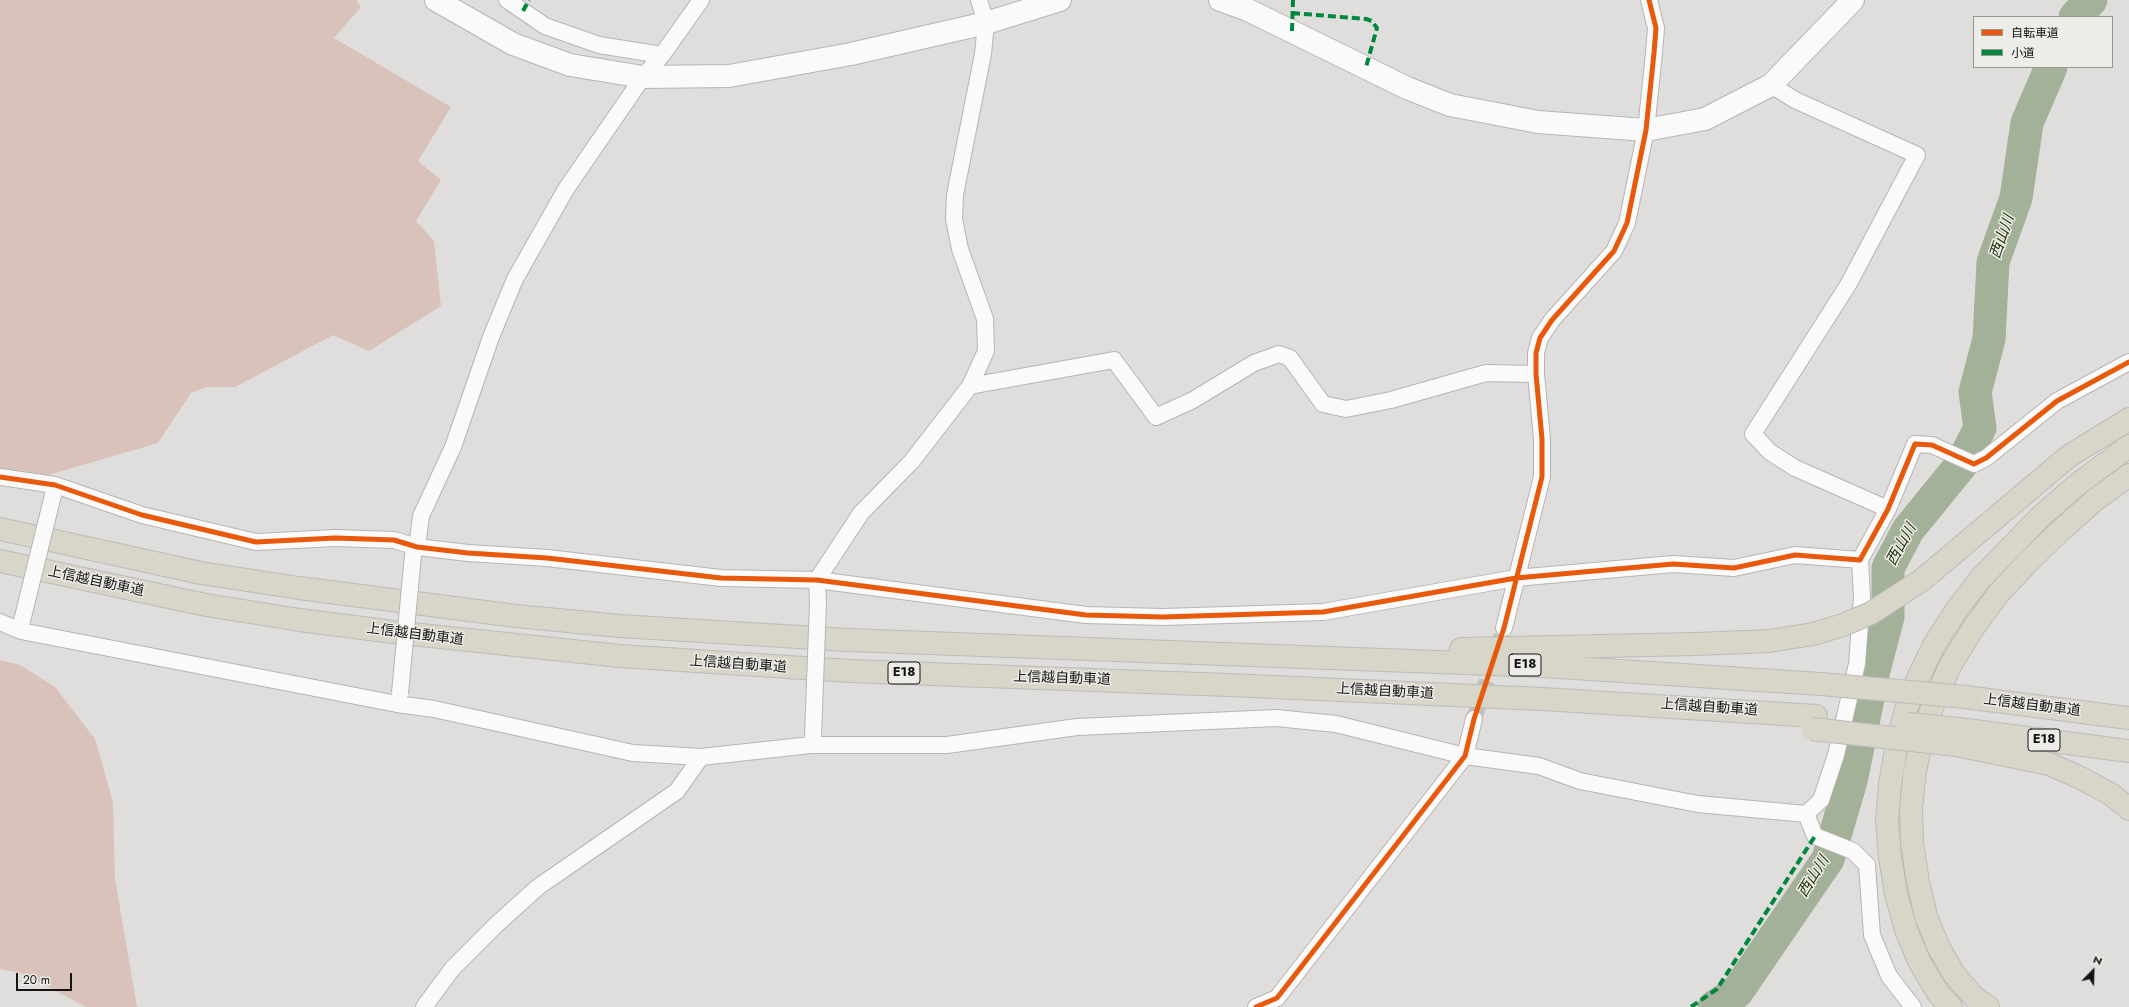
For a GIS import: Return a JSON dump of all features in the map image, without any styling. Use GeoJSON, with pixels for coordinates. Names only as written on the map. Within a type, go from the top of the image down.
{"type":"FeatureCollection","features":[{"type":"Feature","properties":{"kind":"highway"},"geometry":{"type":"LineString","coordinates":[[1228,653],[1696,644],[1769,641],[1814,634],[1842,625],[1871,613],[1922,580],[2069,456],[2129,419]]}},
{"type":"Feature","properties":{"kind":"highway"},"geometry":{"type":"LineString","coordinates":[[1951,1007],[1938,993],[1919,961],[1906,930],[1896,894],[1890,857],[1887,820],[1890,785],[1905,712],[1918,678],[1934,645],[1957,609],[1981,578],[2040,517],[2078,484],[2129,446]]}},
{"type":"Feature","properties":{"kind":"highway"},"geometry":{"type":"LineString","coordinates":[[1988,1007],[1974,996],[1954,974],[1939,948],[1926,916],[1918,882],[1912,843],[1911,808],[1915,771],[1923,734],[1934,702],[1951,664],[1974,627],[1999,593],[2060,531],[2095,500],[2129,475]]}},
{"type":"Feature","properties":{"kind":"highway","name":"上信越自動車道"},"geometry":{"type":"LineString","coordinates":[[0,529],[202,573],[307,589],[516,616],[660,628],[832,639],[1228,653],[1552,667],[1821,684],[1965,697],[2129,718]]}},
{"type":"Feature","properties":{"kind":"highway","name":"上信越自動車道"},"geometry":{"type":"LineString","coordinates":[[0,561],[206,605],[300,620],[401,633],[620,656],[850,671],[1228,685],[1671,706],[1958,737],[2129,750]]}},
{"type":"Feature","properties":{"kind":"highway"},"geometry":{"type":"LineString","coordinates":[[1958,737],[2048,764],[2081,778],[2112,795],[2129,809]]}},
{"type":"Feature","properties":{"kind":"street"},"geometry":{"type":"LineString","coordinates":[[436,0],[513,44],[570,65],[643,77],[729,76],[851,54],[986,23],[1060,0]]}},
{"type":"Feature","properties":{"kind":"street"},"geometry":{"type":"LineString","coordinates":[[507,0],[545,26],[599,45],[662,55]]}},
{"type":"Feature","properties":{"kind":"street"},"geometry":{"type":"LineString","coordinates":[[398,699],[415,551],[421,516],[453,447],[492,337],[515,279],[566,189],[643,77],[662,55],[701,0]]}},
{"type":"Feature","properties":{"kind":"street"},"geometry":{"type":"LineString","coordinates":[[812,740],[818,603],[817,580],[861,513],[912,461],[970,386],[986,351],[985,318],[960,250],[954,218],[955,194],[984,54],[986,23],[979,0]]}},
{"type":"Feature","properties":{"kind":"street"},"geometry":{"type":"LineString","coordinates":[[1220,0],[1248,10],[1407,88],[1450,105],[1538,122],[1646,130],[1705,119],[1771,85],[1853,0]]}},
{"type":"Feature","properties":{"kind":"street"},"geometry":{"type":"LineString","coordinates":[[1504,628],[1542,477],[1542,439],[1536,374],[1536,353],[1540,338],[1552,320],[1614,251],[1627,223],[1646,130],[1656,28],[1649,0]]}},
{"type":"Feature","properties":{"kind":"street"},"geometry":{"type":"LineString","coordinates":[[1771,85],[1795,100],[1917,155],[1848,285],[1753,434],[1770,452],[1795,468],[1888,509]]}},
{"type":"Feature","properties":{"kind":"street"},"geometry":{"type":"LineString","coordinates":[[970,386],[1114,360],[1156,418],[1193,400],[1254,363],[1278,354],[1290,358],[1323,404],[1346,409],[1391,400],[1486,373],[1536,374]]}},
{"type":"Feature","properties":{"kind":"street"},"geometry":{"type":"LineString","coordinates":[[1806,814],[1820,800],[1836,755],[1857,664],[1862,597],[1860,560],[1888,509],[1915,444],[1932,445],[1974,464],[1986,458],[2057,401],[2129,362]]}},
{"type":"Feature","properties":{"kind":"street"},"geometry":{"type":"LineString","coordinates":[[0,477],[54,490],[142,515],[256,542],[335,538],[394,540],[415,551],[546,558],[721,578],[817,580],[1086,615],[1163,618],[1323,612],[1516,578],[1673,564],[1734,568],[1795,555],[1860,560]]}},
{"type":"Feature","properties":{"kind":"street"},"geometry":{"type":"LineString","coordinates":[[22,626],[54,490]]}},
{"type":"Feature","properties":{"kind":"street"},"geometry":{"type":"LineString","coordinates":[[0,622],[398,699],[434,709],[633,753],[701,757],[812,740],[947,745],[1077,727],[1276,718],[1336,724],[1465,756],[1538,766],[1580,781],[1698,804],[1806,814]]}},
{"type":"Feature","properties":{"kind":"street"},"geometry":{"type":"LineString","coordinates":[[1256,1007],[1277,998],[1465,756],[1474,719]]}},
{"type":"Feature","properties":{"kind":"street"},"geometry":{"type":"LineString","coordinates":[[424,1007],[452,969],[496,925],[538,887],[677,791],[701,757]]}},
{"type":"Feature","properties":{"kind":"street"},"geometry":{"type":"LineString","coordinates":[[1806,814],[1815,836],[1853,851],[1867,865],[1872,934],[1890,976],[1912,1007]]}},
{"type":"Feature","properties":{"kind":"shaded area"},"geometry":{"type":"Polygon","coordinates":[[[0,0],[356,0],[361,7],[334,38],[451,107],[418,161],[441,180],[416,221],[434,241],[441,306],[369,351],[333,335],[235,387],[207,387],[191,393],[158,443],[31,480],[0,470],[0,0]]]}},
{"type":"Feature","properties":{"kind":"shaded area"},"geometry":{"type":"Polygon","coordinates":[[[0,660],[20,665],[55,687],[95,739],[113,802],[115,879],[137,1007],[86,1007],[21,973],[0,969],[0,660]]]}},
{"type":"Feature","properties":{"kind":"waterway","name":"西山川"},"geometry":{"type":"LineString","coordinates":[[2076,16],[2091,0]]}},
{"type":"Feature","properties":{"kind":"waterway","name":"西山川"},"geometry":{"type":"LineString","coordinates":[[1714,1007],[1737,992],[1828,859],[1851,781],[1874,670],[1888,617],[1888,568],[1908,530],[1961,465],[1980,428],[1975,392],[1989,339],[1993,262],[2016,198],[2027,123],[2051,68]]}},
{"type":"Feature","properties":{"kind":"tunnel"},"geometry":{"type":"LineString","coordinates":[[1474,719],[1504,628]]}},
{"type":"Feature","properties":{"kind":"marked path"},"geometry":{"type":"LineString","coordinates":[[523,11],[529,0]]}},
{"type":"Feature","properties":{"kind":"marked path"},"geometry":{"type":"LineString","coordinates":[[1292,31],[1293,0]]}},
{"type":"Feature","properties":{"kind":"marked path"},"geometry":{"type":"LineString","coordinates":[[1292,13],[1366,19],[1372,21],[1377,28],[1366,67]]}},
{"type":"Feature","properties":{"kind":"marked path"},"geometry":{"type":"LineString","coordinates":[[1691,1007],[1717,989],[1815,836]]}},
{"type":"Feature","properties":{"kind":"cycle path"},"geometry":{"type":"LineString","coordinates":[[1256,1007],[1277,998],[1465,756],[1474,719],[1504,628],[1542,477],[1542,439],[1536,374],[1536,353],[1540,338],[1552,320],[1614,251],[1627,223],[1646,130],[1654,53],[1656,28],[1649,0]]}},
{"type":"Feature","properties":{"kind":"cycle path"},"geometry":{"type":"LineString","coordinates":[[0,477],[55,485],[142,515],[256,542],[335,538],[394,540],[417,547],[468,553],[547,558],[721,578],[817,580],[1086,615],[1163,617],[1323,612],[1516,578],[1673,564],[1734,568],[1795,555],[1860,560],[1888,509],[1915,444],[1932,445],[1974,464],[1986,458],[2057,401],[2129,362]]}}]}
